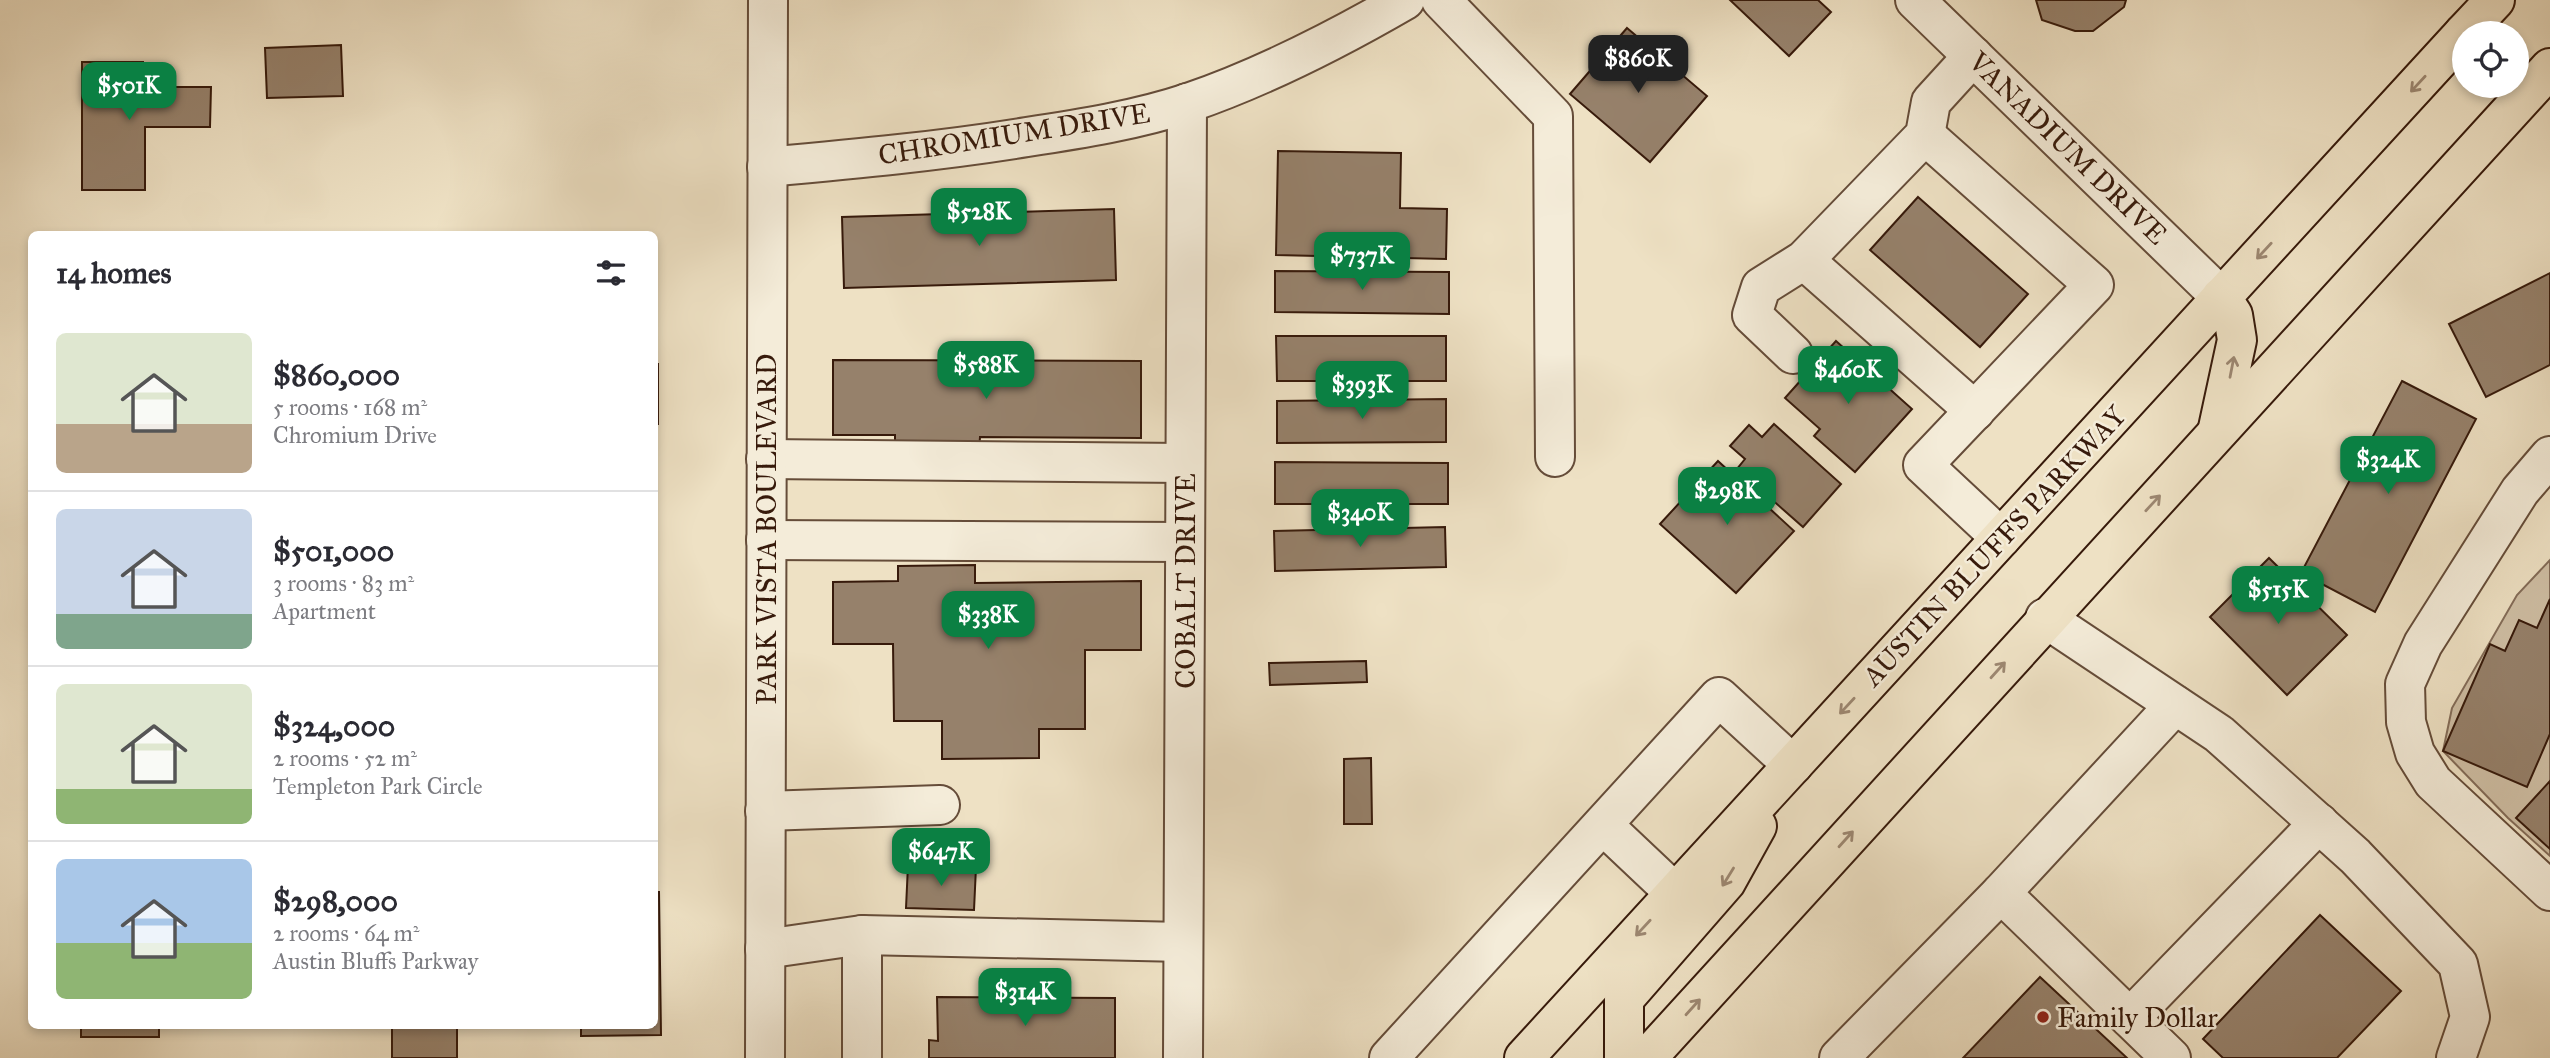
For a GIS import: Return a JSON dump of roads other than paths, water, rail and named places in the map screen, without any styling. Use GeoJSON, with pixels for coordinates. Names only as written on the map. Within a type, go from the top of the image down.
{"type":"FeatureCollection","features":[{"type":"Feature","properties":{"kind":"main road","name":"AUSTIN BLUFFS PARKWAY"},"geometry":{"type":"LineString","coordinates":[[2475,21],[2495,0]]}},
{"type":"Feature","properties":{"kind":"main road","name":"AUSTIN BLUFFS PARKWAY"},"geometry":{"type":"LineString","coordinates":[[1524,1058],[2452,46]]}},
{"type":"Feature","properties":{"kind":"main road"},"geometry":{"type":"LineString","coordinates":[[1647,1058],[2045,618],[2217,434],[2550,68]]}},
{"type":"Feature","properties":{"kind":"main road"},"geometry":{"type":"LineString","coordinates":[[2217,434],[2237,340],[2233,315],[2221,297]]}},
{"type":"Feature","properties":{"kind":"main road"},"geometry":{"type":"LineString","coordinates":[[1624,1058],[1624,999],[1726,882],[1788,770]]}},
{"type":"Feature","properties":{"kind":"street","name":"PARK VISTA BOULEVARD"},"geometry":{"type":"LineString","coordinates":[[765,1058],[768,0]]}},
{"type":"Feature","properties":{"kind":"street","name":"CHROMIUM DRIVE"},"geometry":{"type":"LineString","coordinates":[[767,167],[878,157],[1012,140],[1118,121],[1187,103],[1297,58],[1405,0]]}},
{"type":"Feature","properties":{"kind":"street"},"geometry":{"type":"LineString","coordinates":[[1441,0],[1553,116],[1555,457]]}},
{"type":"Feature","properties":{"kind":"street","name":"VANADIUM DRIVE"},"geometry":{"type":"LineString","coordinates":[[1915,0],[2221,297]]}},
{"type":"Feature","properties":{"kind":"street"},"geometry":{"type":"LineString","coordinates":[[1793,354],[1752,315],[1761,287],[1804,260],[1925,135],[1931,102],[1973,56]]}},
{"type":"Feature","properties":{"kind":"street","name":"COBALT DRIVE"},"geometry":{"type":"LineString","coordinates":[[1183,1058],[1187,103]]}},
{"type":"Feature","properties":{"kind":"street"},"geometry":{"type":"LineString","coordinates":[[1925,135],[2094,285],[1923,465],[2001,538]]}},
{"type":"Feature","properties":{"kind":"street"},"geometry":{"type":"LineString","coordinates":[[1804,260],[1975,411]]}},
{"type":"Feature","properties":{"kind":"street"},"geometry":{"type":"LineString","coordinates":[[2550,456],[2520,491],[2505,514],[2423,644],[2405,684],[2406,722],[2415,753],[2433,782],[2550,891]]}},
{"type":"Feature","properties":{"kind":"street"},"geometry":{"type":"LineString","coordinates":[[766,459],[1185,463]]}},
{"type":"Feature","properties":{"kind":"street"},"geometry":{"type":"LineString","coordinates":[[766,540],[1185,542]]}},
{"type":"Feature","properties":{"kind":"street"},"geometry":{"type":"LineString","coordinates":[[2045,618],[2219,734],[2355,856],[2458,964],[2470,1017],[2456,1058]]}},
{"type":"Feature","properties":{"kind":"street"},"geometry":{"type":"LineString","coordinates":[[1390,1058],[1719,697],[1788,770]]}},
{"type":"Feature","properties":{"kind":"street"},"geometry":{"type":"LineString","coordinates":[[1839,1058],[2001,893],[2175,705]]}},
{"type":"Feature","properties":{"kind":"street"},"geometry":{"type":"LineString","coordinates":[[765,811],[940,805]]}},
{"type":"Feature","properties":{"kind":"street"},"geometry":{"type":"LineString","coordinates":[[2130,1018],[2319,823]]}},
{"type":"Feature","properties":{"kind":"street"},"geometry":{"type":"LineString","coordinates":[[1602,825],[1675,893]]}},
{"type":"Feature","properties":{"kind":"street"},"geometry":{"type":"LineString","coordinates":[[2001,893],[2171,1058]]}},
{"type":"Feature","properties":{"kind":"street"},"geometry":{"type":"LineString","coordinates":[[862,935],[862,1058]]}},
{"type":"Feature","properties":{"kind":"street"},"geometry":{"type":"LineString","coordinates":[[765,949],[862,935],[1183,942]]}},
{"type":"Feature","properties":{"kind":"place","name":"Family Dollar"},"geometry":{"type":"Point","coordinates":[2043,1017]}}]}
